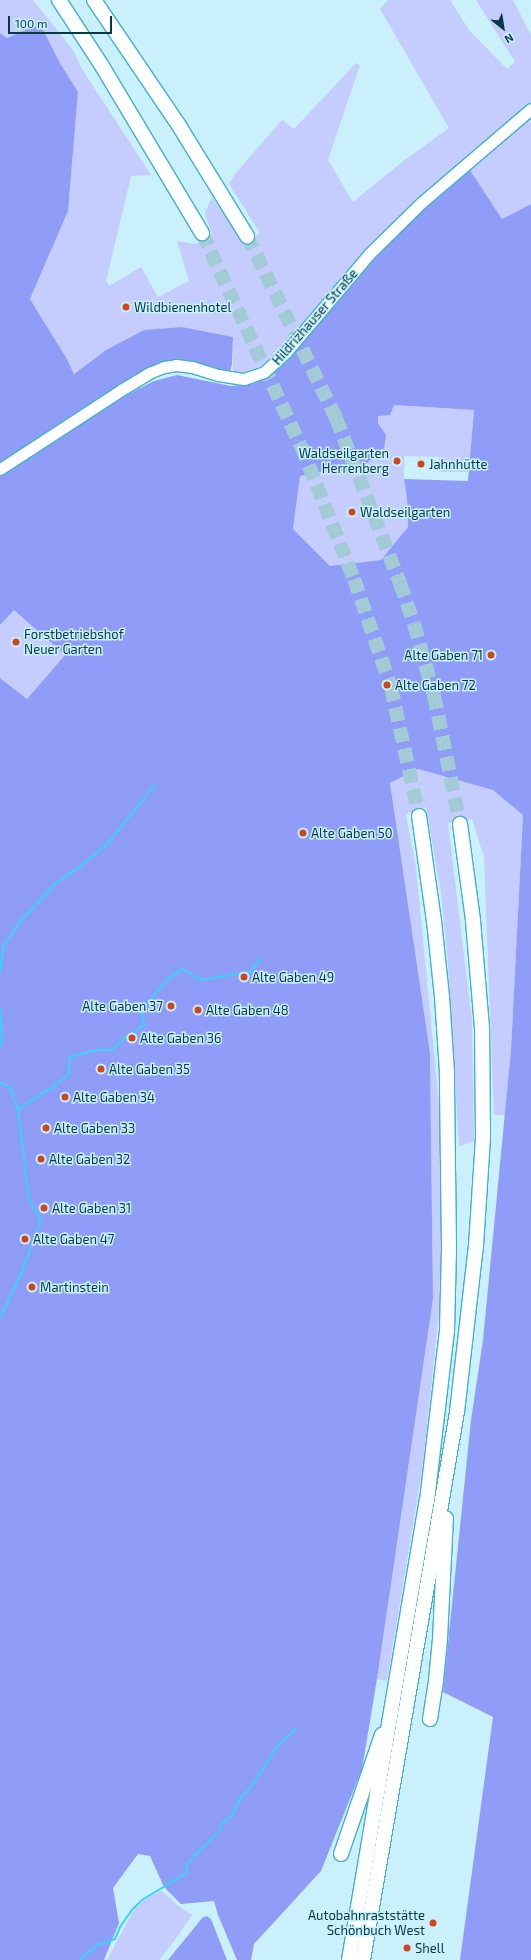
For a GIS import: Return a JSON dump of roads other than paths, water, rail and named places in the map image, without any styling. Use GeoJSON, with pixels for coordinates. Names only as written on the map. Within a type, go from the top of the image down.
{"type":"FeatureCollection","features":[{"type":"Feature","properties":{"kind":"highway"},"geometry":{"type":"LineString","coordinates":[[59,0],[102,66],[202,233]]}},
{"type":"Feature","properties":{"kind":"highway"},"geometry":{"type":"LineString","coordinates":[[94,0],[208,170],[248,236]]}},
{"type":"Feature","properties":{"kind":"highway"},"geometry":{"type":"LineString","coordinates":[[349,1960],[427,1501],[447,1331],[449,1247],[447,1072],[435,928],[419,816]]}},
{"type":"Feature","properties":{"kind":"highway"},"geometry":{"type":"LineString","coordinates":[[363,1960],[447,1473],[468,1325],[480,1199],[483,1137],[482,1036],[479,974],[468,871],[460,824]]}},
{"type":"Feature","properties":{"kind":"highway"},"geometry":{"type":"LineString","coordinates":[[430,1719],[436,1680],[445,1565],[447,1473]]}},
{"type":"Feature","properties":{"kind":"highway"},"geometry":{"type":"LineString","coordinates":[[341,1854],[393,1706]]}},
{"type":"Feature","properties":{"kind":"main road","name":"Hildrizhauser Straße"},"geometry":{"type":"LineString","coordinates":[[0,469],[121,390],[149,373],[159,369],[176,365],[192,367],[218,375],[244,379],[264,372],[282,357],[369,254],[406,217],[531,109]]}},
{"type":"Feature","properties":{"kind":"waterway"},"geometry":{"type":"LineString","coordinates":[[148,793],[155,785]]}},
{"type":"Feature","properties":{"kind":"waterway"},"geometry":{"type":"LineString","coordinates":[[0,972],[3,947],[20,922],[55,884],[82,865],[108,843],[146,796]]}},
{"type":"Feature","properties":{"kind":"waterway"},"geometry":{"type":"LineString","coordinates":[[18,1109],[53,1087],[69,1074],[70,1057],[96,1050],[112,1050],[122,1040],[144,1025],[141,1010],[167,980],[182,969],[201,980],[250,972],[261,959]]}},
{"type":"Feature","properties":{"kind":"waterway"},"geometry":{"type":"LineString","coordinates":[[0,1009],[2,1040],[0,1047]]}},
{"type":"Feature","properties":{"kind":"waterway"},"geometry":{"type":"LineString","coordinates":[[0,1082],[10,1088],[18,1109],[29,1200],[41,1221],[21,1274],[0,1318]]}},
{"type":"Feature","properties":{"kind":"waterway"},"geometry":{"type":"LineString","coordinates":[[219,1830],[222,1824],[232,1815],[239,1800],[253,1784],[279,1744],[296,1729]]}},
{"type":"Feature","properties":{"kind":"waterway"},"geometry":{"type":"LineString","coordinates":[[194,1856],[218,1833]]}},
{"type":"Feature","properties":{"kind":"waterway"},"geometry":{"type":"LineString","coordinates":[[80,1960],[97,1945],[115,1939],[120,1927],[132,1910],[142,1900],[186,1873],[187,1864],[193,1858]]}},
{"type":"Feature","properties":{"kind":"tunnel"},"geometry":{"type":"LineString","coordinates":[[202,233],[301,446],[354,579],[391,687],[419,816]]}},
{"type":"Feature","properties":{"kind":"tunnel"},"geometry":{"type":"LineString","coordinates":[[247,236],[336,418],[400,583],[414,624],[434,695],[460,824]]}},
{"type":"Feature","properties":{"kind":"place","name":"Wildbienenhotel"},"geometry":{"type":"Point","coordinates":[126,307]}},
{"type":"Feature","properties":{"kind":"place","name":"Waldseilgarten Herrenberg"},"geometry":{"type":"Point","coordinates":[397,461]}},
{"type":"Feature","properties":{"kind":"place","name":"Jahnhütte"},"geometry":{"type":"Point","coordinates":[421,464]}},
{"type":"Feature","properties":{"kind":"place","name":"Waldseilgarten"},"geometry":{"type":"Point","coordinates":[352,512]}},
{"type":"Feature","properties":{"kind":"place","name":"Forstbetriebshof Neuer Garten"},"geometry":{"type":"Point","coordinates":[16,642]}},
{"type":"Feature","properties":{"kind":"place","name":"Alte Gaben 71"},"geometry":{"type":"Point","coordinates":[491,655]}},
{"type":"Feature","properties":{"kind":"place","name":"Alte Gaben 72"},"geometry":{"type":"Point","coordinates":[387,685]}},
{"type":"Feature","properties":{"kind":"place","name":"Alte Gaben 50"},"geometry":{"type":"Point","coordinates":[303,833]}},
{"type":"Feature","properties":{"kind":"place","name":"Alte Gaben 49"},"geometry":{"type":"Point","coordinates":[244,977]}},
{"type":"Feature","properties":{"kind":"place","name":"Alte Gaben 37"},"geometry":{"type":"Point","coordinates":[171,1006]}},
{"type":"Feature","properties":{"kind":"place","name":"Alte Gaben 48"},"geometry":{"type":"Point","coordinates":[198,1010]}},
{"type":"Feature","properties":{"kind":"place","name":"Alte Gaben 36"},"geometry":{"type":"Point","coordinates":[132,1038]}},
{"type":"Feature","properties":{"kind":"place","name":"Alte Gaben 35"},"geometry":{"type":"Point","coordinates":[101,1069]}},
{"type":"Feature","properties":{"kind":"place","name":"Alte Gaben 34"},"geometry":{"type":"Point","coordinates":[65,1097]}},
{"type":"Feature","properties":{"kind":"place","name":"Alte Gaben 33"},"geometry":{"type":"Point","coordinates":[46,1128]}},
{"type":"Feature","properties":{"kind":"place","name":"Alte Gaben 32"},"geometry":{"type":"Point","coordinates":[41,1159]}},
{"type":"Feature","properties":{"kind":"place","name":"Alte Gaben 31"},"geometry":{"type":"Point","coordinates":[44,1208]}},
{"type":"Feature","properties":{"kind":"place","name":"Alte Gaben 47"},"geometry":{"type":"Point","coordinates":[25,1239]}},
{"type":"Feature","properties":{"kind":"place","name":"Martinstein"},"geometry":{"type":"Point","coordinates":[32,1287]}},
{"type":"Feature","properties":{"kind":"place","name":"Autobahnraststätte Schönbuch West"},"geometry":{"type":"Point","coordinates":[433,1923]}},
{"type":"Feature","properties":{"kind":"place","name":"Shell"},"geometry":{"type":"Point","coordinates":[407,1948]}}]}
